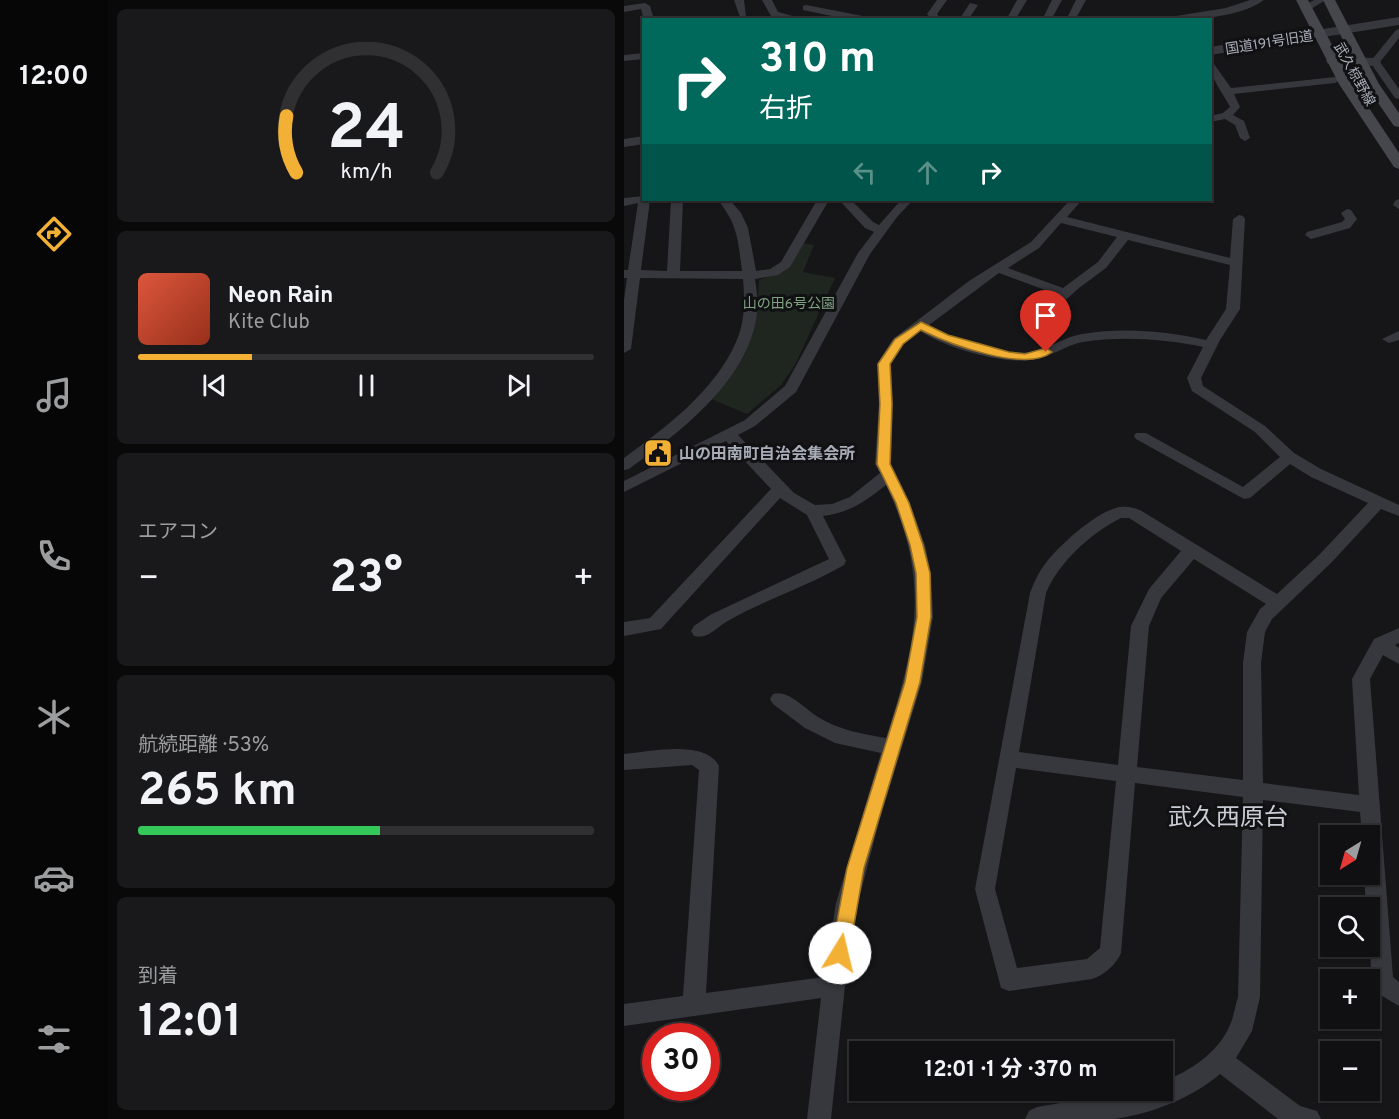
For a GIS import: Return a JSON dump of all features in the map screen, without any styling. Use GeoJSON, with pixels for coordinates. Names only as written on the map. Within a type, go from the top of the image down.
{"type":"FeatureCollection","features":[{"type":"Feature","properties":{"kind":"main road"},"geometry":{"type":"LineString","coordinates":[[1329,0],[1346,30],[1368,61],[1372,84],[1399,123]]}},
{"type":"Feature","properties":{"kind":"main road"},"geometry":{"type":"LineString","coordinates":[[1308,3],[1318,34],[1332,61],[1359,108],[1399,164]]}},
{"type":"Feature","properties":{"kind":"main road","name":"武久椋野線"},"geometry":{"type":"LineString","coordinates":[[1308,3],[1399,145]]}},
{"type":"Feature","properties":{"kind":"street"},"geometry":{"type":"LineString","coordinates":[[739,0],[743,15]]}},
{"type":"Feature","properties":{"kind":"street"},"geometry":{"type":"LineString","coordinates":[[767,0],[774,14],[793,18]]}},
{"type":"Feature","properties":{"kind":"street"},"geometry":{"type":"LineString","coordinates":[[935,18],[932,14],[942,0]]}},
{"type":"Feature","properties":{"kind":"street"},"geometry":{"type":"LineString","coordinates":[[1011,18],[1022,0]]}},
{"type":"Feature","properties":{"kind":"street"},"geometry":{"type":"LineString","coordinates":[[1047,18],[1057,0]]}},
{"type":"Feature","properties":{"kind":"street"},"geometry":{"type":"LineString","coordinates":[[1071,18],[1081,0]]}},
{"type":"Feature","properties":{"kind":"street"},"geometry":{"type":"LineString","coordinates":[[1174,18],[1227,11],[1259,0]]}},
{"type":"Feature","properties":{"kind":"street"},"geometry":{"type":"LineString","coordinates":[[1308,3],[1321,0]]}},
{"type":"Feature","properties":{"kind":"street"},"geometry":{"type":"LineString","coordinates":[[964,18],[974,5]]}},
{"type":"Feature","properties":{"kind":"street"},"geometry":{"type":"LineString","coordinates":[[624,9],[645,6],[648,18]]}},
{"type":"Feature","properties":{"kind":"street"},"geometry":{"type":"LineString","coordinates":[[806,9],[857,18]]}},
{"type":"Feature","properties":{"kind":"street","name":"国道191号旧道"},"geometry":{"type":"LineString","coordinates":[[1212,51],[1399,21]]}},
{"type":"Feature","properties":{"kind":"street"},"geometry":{"type":"LineString","coordinates":[[1332,61],[1368,61],[1384,50],[1399,32]]}},
{"type":"Feature","properties":{"kind":"street"},"geometry":{"type":"LineString","coordinates":[[1384,50],[1399,50]]}},
{"type":"Feature","properties":{"kind":"street"},"geometry":{"type":"LineString","coordinates":[[624,58],[642,56]]}},
{"type":"Feature","properties":{"kind":"street"},"geometry":{"type":"LineString","coordinates":[[1368,61],[1399,96]]}},
{"type":"Feature","properties":{"kind":"street"},"geometry":{"type":"LineString","coordinates":[[1212,69],[1228,92],[1234,106],[1227,115],[1212,119]]}},
{"type":"Feature","properties":{"kind":"street"},"geometry":{"type":"LineString","coordinates":[[1228,92],[1335,80]]}},
{"type":"Feature","properties":{"kind":"street"},"geometry":{"type":"LineString","coordinates":[[1212,110],[1240,123],[1245,138]]}},
{"type":"Feature","properties":{"kind":"street"},"geometry":{"type":"LineString","coordinates":[[624,143],[642,140]]}},
{"type":"Feature","properties":{"kind":"street"},"geometry":{"type":"LineString","coordinates":[[624,202],[642,199]]}},
{"type":"Feature","properties":{"kind":"street"},"geometry":{"type":"LineString","coordinates":[[624,349],[630,275],[644,201]]}},
{"type":"Feature","properties":{"kind":"street"},"geometry":{"type":"LineString","coordinates":[[673,274],[677,201]]}},
{"type":"Feature","properties":{"kind":"street"},"geometry":{"type":"LineString","coordinates":[[624,465],[686,413],[726,370],[743,342],[749,323],[751,298],[749,274],[742,225],[734,210],[725,201]]}},
{"type":"Feature","properties":{"kind":"street"},"geometry":{"type":"LineString","coordinates":[[630,275],[774,272],[786,264],[823,201]]}},
{"type":"Feature","properties":{"kind":"street"},"geometry":{"type":"LineString","coordinates":[[846,201],[869,225],[880,230]]}},
{"type":"Feature","properties":{"kind":"street"},"geometry":{"type":"LineString","coordinates":[[624,487],[761,416],[791,389],[864,253],[880,230],[906,201]]}},
{"type":"Feature","properties":{"kind":"street"},"geometry":{"type":"LineString","coordinates":[[819,1119],[834,986],[853,880],[913,682],[924,617],[923,573],[917,545],[902,503],[884,464],[886,404],[884,364],[898,342],[974,284],[1035,245],[1075,201]]}},
{"type":"Feature","properties":{"kind":"street"},"geometry":{"type":"LineString","coordinates":[[1311,235],[1346,225],[1351,219],[1347,213]]}},
{"type":"Feature","properties":{"kind":"street"},"geometry":{"type":"LineString","coordinates":[[1059,219],[1236,263]]}},
{"type":"Feature","properties":{"kind":"street"},"geometry":{"type":"LineString","coordinates":[[1239,219],[1233,309],[1194,378],[1197,388],[1260,429],[1289,457],[1316,473],[1399,511]]}},
{"type":"Feature","properties":{"kind":"street"},"geometry":{"type":"LineString","coordinates":[[1034,321],[1065,293],[1102,265],[1125,235]]}},
{"type":"Feature","properties":{"kind":"street"},"geometry":{"type":"LineString","coordinates":[[999,269],[1065,293]]}},
{"type":"Feature","properties":{"kind":"street"},"geometry":{"type":"LineString","coordinates":[[921,326],[944,337],[1017,357],[1040,354],[1065,342],[1119,335],[1154,335],[1211,345]]}},
{"type":"Feature","properties":{"kind":"street"},"geometry":{"type":"LineString","coordinates":[[728,434],[780,489],[796,503],[813,511],[834,509],[856,501],[888,475]]}},
{"type":"Feature","properties":{"kind":"street"},"geometry":{"type":"LineString","coordinates":[[1141,436],[1244,494],[1289,457]]}},
{"type":"Feature","properties":{"kind":"street"},"geometry":{"type":"LineString","coordinates":[[624,629],[655,624],[780,489]]}},
{"type":"Feature","properties":{"kind":"street"},"geometry":{"type":"LineString","coordinates":[[1037,1119],[1127,1113],[1199,1076],[1236,1040],[1247,1015],[1253,789],[1253,651],[1260,624],[1379,501]]}},
{"type":"Feature","properties":{"kind":"street"},"geometry":{"type":"LineString","coordinates":[[700,631],[726,613],[794,584],[837,561],[813,511]]}},
{"type":"Feature","properties":{"kind":"street"},"geometry":{"type":"LineString","coordinates":[[1192,550],[1155,590],[1140,626],[1110,953],[1092,969],[1009,980],[985,889],[1038,593],[1042,579],[1050,567],[1106,519],[1120,511],[1134,514],[1278,603]]}},
{"type":"Feature","properties":{"kind":"street"},"geometry":{"type":"LineString","coordinates":[[1399,635],[1380,644],[1369,658],[1361,679],[1382,983],[1399,995]]}},
{"type":"Feature","properties":{"kind":"street"},"geometry":{"type":"LineString","coordinates":[[1380,644],[1399,657]]}},
{"type":"Feature","properties":{"kind":"street"},"geometry":{"type":"LineString","coordinates":[[779,699],[812,723],[842,738],[893,747]]}},
{"type":"Feature","properties":{"kind":"street"},"geometry":{"type":"LineString","coordinates":[[624,762],[695,757],[709,766],[694,1005]]}},
{"type":"Feature","properties":{"kind":"street"},"geometry":{"type":"LineString","coordinates":[[1009,759],[1371,805]]}},
{"type":"Feature","properties":{"kind":"street"},"geometry":{"type":"LineString","coordinates":[[624,1015],[834,986]]}},
{"type":"Feature","properties":{"kind":"street"},"geometry":{"type":"LineString","coordinates":[[1219,1059],[1295,1117],[1309,1119]]}},
{"type":"Feature","properties":{"kind":"green space","name":"山の田6号公園"},"geometry":{"type":"Polygon","coordinates":[[[802,243],[814,245],[803,272],[835,278],[795,365],[781,385],[747,414],[709,398],[733,369],[748,344],[758,300],[759,280],[777,273],[802,243]]]}},
{"type":"Feature","properties":{"kind":"place","name":"山の田南町自治会集会所"},"geometry":{"type":"Point","coordinates":[658,453]}},
{"type":"Feature","properties":{"kind":"district","name":"武久西原台"},"geometry":{"type":"Point","coordinates":[1228,817]}},
{"type":"Feature","properties":{"kind":"route"},"geometry":{"type":"LineString","coordinates":[[840,953],[856,868],[913,682],[924,617],[923,573],[917,545],[902,503],[884,464],[886,404],[884,364],[886,358],[898,342],[921,326],[944,337],[1008,355],[1025,357],[1046,352]]}}]}
